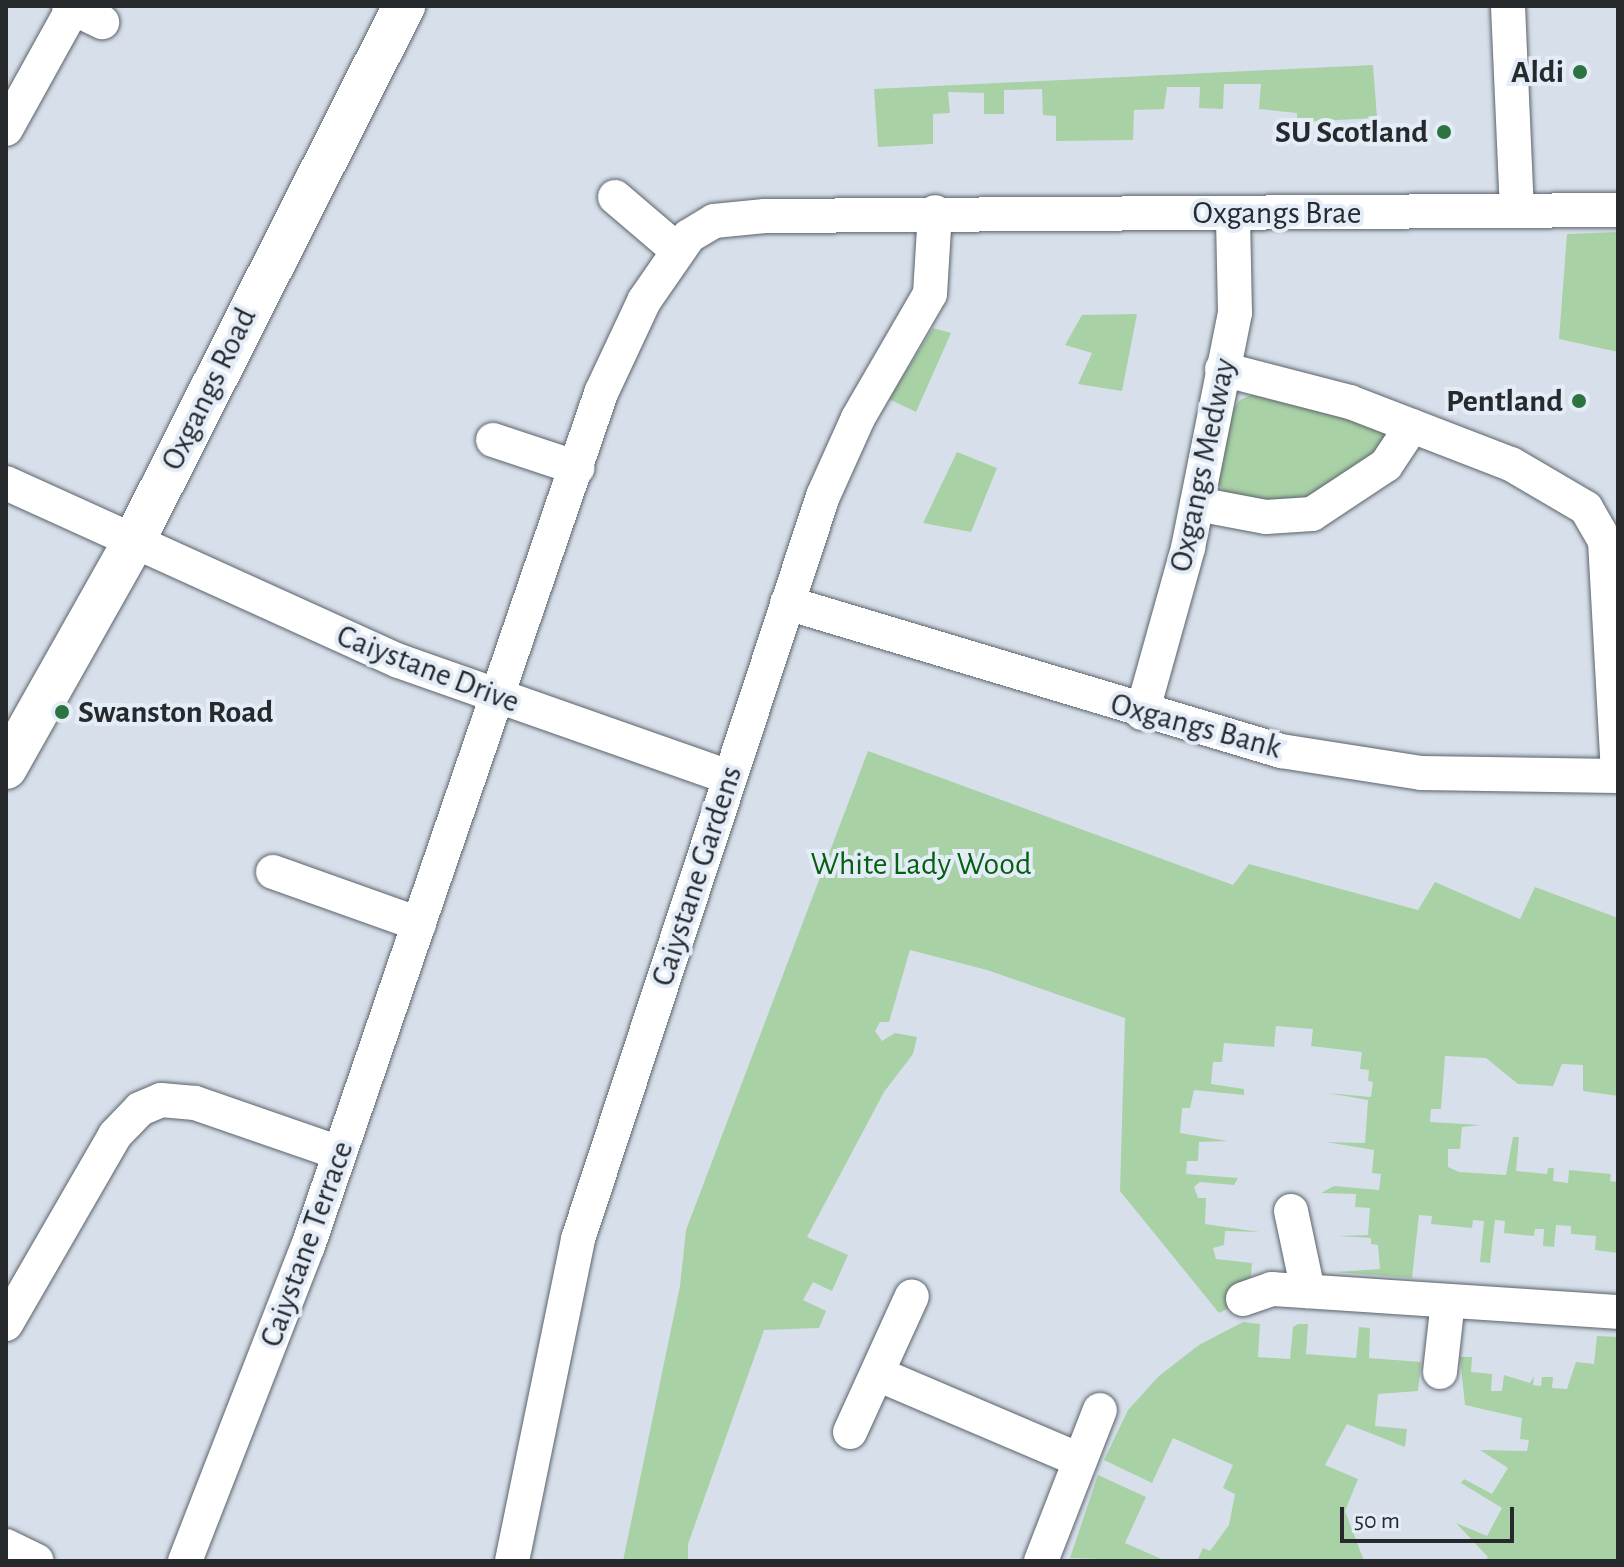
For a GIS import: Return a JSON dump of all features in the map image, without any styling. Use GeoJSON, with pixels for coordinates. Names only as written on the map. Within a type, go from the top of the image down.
{"type":"FeatureCollection","features":[{"type":"Feature","properties":{"kind":"main road","name":"Oxgangs Road"},"geometry":{"type":"LineString","coordinates":[[6,768],[133,543],[404,6]]}},
{"type":"Feature","properties":{"kind":"street"},"geometry":{"type":"LineString","coordinates":[[1508,6],[1517,210]]}},
{"type":"Feature","properties":{"kind":"street"},"geometry":{"type":"LineString","coordinates":[[6,129],[81,12]]}},
{"type":"Feature","properties":{"kind":"street"},"geometry":{"type":"LineString","coordinates":[[615,197],[677,250]]}},
{"type":"Feature","properties":{"kind":"street","name":"Oxgangs Brae"},"geometry":{"type":"LineString","coordinates":[[935,212],[1233,214],[1618,210]]}},
{"type":"Feature","properties":{"kind":"street","name":"Caiystane Terrace"},"geometry":{"type":"LineString","coordinates":[[185,1561],[278,1327],[419,924],[495,695],[622,342],[677,250],[701,227],[734,217],[935,212]]}},
{"type":"Feature","properties":{"kind":"street","name":"Caiystane Gardens"},"geometry":{"type":"LineString","coordinates":[[512,1561],[570,1264],[787,603],[845,444],[930,294],[935,212]]}},
{"type":"Feature","properties":{"kind":"street","name":"Oxgangs Medway"},"geometry":{"type":"LineString","coordinates":[[1142,713],[1197,504],[1237,293],[1233,214]]}},
{"type":"Feature","properties":{"kind":"street"},"geometry":{"type":"LineString","coordinates":[[1222,369],[1336,398],[1412,426],[1511,464],[1586,508],[1605,541],[1618,774]]}},
{"type":"Feature","properties":{"kind":"street"},"geometry":{"type":"LineString","coordinates":[[1197,504],[1290,519],[1312,514],[1386,465],[1412,426]]}},
{"type":"Feature","properties":{"kind":"street"},"geometry":{"type":"LineString","coordinates":[[493,440],[577,468]]}},
{"type":"Feature","properties":{"kind":"street"},"geometry":{"type":"LineString","coordinates":[[6,483],[133,543]]}},
{"type":"Feature","properties":{"kind":"street","name":"Caiystane Drive"},"geometry":{"type":"LineString","coordinates":[[133,543],[399,661],[729,777]]}},
{"type":"Feature","properties":{"kind":"street","name":"Oxgangs Bank"},"geometry":{"type":"LineString","coordinates":[[787,603],[1142,713],[1281,751],[1421,773],[1618,774]]}},
{"type":"Feature","properties":{"kind":"street"},"geometry":{"type":"LineString","coordinates":[[273,872],[419,924]]}},
{"type":"Feature","properties":{"kind":"street"},"geometry":{"type":"LineString","coordinates":[[6,1324],[115,1135],[140,1109],[161,1100],[195,1103],[339,1153]]}},
{"type":"Feature","properties":{"kind":"street"},"geometry":{"type":"LineString","coordinates":[[1291,1211],[1308,1291]]}},
{"type":"Feature","properties":{"kind":"street"},"geometry":{"type":"LineString","coordinates":[[1243,1299],[1272,1289],[1618,1312]]}},
{"type":"Feature","properties":{"kind":"street"},"geometry":{"type":"LineString","coordinates":[[850,1432],[880,1375],[912,1296]]}},
{"type":"Feature","properties":{"kind":"street"},"geometry":{"type":"LineString","coordinates":[[1440,1372],[1448,1301]]}},
{"type":"Feature","properties":{"kind":"street"},"geometry":{"type":"LineString","coordinates":[[880,1375],[1077,1459]]}},
{"type":"Feature","properties":{"kind":"street"},"geometry":{"type":"LineString","coordinates":[[1041,1561],[1077,1459],[1100,1410]]}},
{"type":"Feature","properties":{"kind":"street"},"geometry":{"type":"LineString","coordinates":[[6,1546],[37,1561]]}},
{"type":"Feature","properties":{"kind":"green space"},"geometry":{"type":"Polygon","coordinates":[[[1373,65],[1377,118],[1297,122],[1297,113],[1259,109],[1261,84],[1224,84],[1223,109],[1199,108],[1200,87],[1167,87],[1164,109],[1134,110],[1133,140],[1056,141],[1056,116],[1043,115],[1042,89],[1004,90],[1004,114],[984,114],[984,93],[948,92],[950,113],[933,114],[933,144],[878,147],[874,89],[1373,65]]]}},
{"type":"Feature","properties":{"kind":"green space"},"geometry":{"type":"Polygon","coordinates":[[[1618,232],[1618,352],[1559,339],[1567,234],[1618,232]]]}},
{"type":"Feature","properties":{"kind":"green space"},"geometry":{"type":"Polygon","coordinates":[[[1137,314],[1122,391],[1078,384],[1092,353],[1065,345],[1082,315],[1137,314]]]}},
{"type":"Feature","properties":{"kind":"green space"},"geometry":{"type":"Polygon","coordinates":[[[933,328],[951,333],[916,412],[889,399],[933,328]]]}},
{"type":"Feature","properties":{"kind":"green space"},"geometry":{"type":"Polygon","coordinates":[[[1256,393],[1332,407],[1386,432],[1380,452],[1289,508],[1226,495],[1216,480],[1228,415],[1240,400],[1256,393]]]}},
{"type":"Feature","properties":{"kind":"green space"},"geometry":{"type":"Polygon","coordinates":[[[957,452],[997,468],[971,532],[923,523],[957,452]]]}},
{"type":"Feature","properties":{"kind":"green space","name":"White Lady Wood"},"geometry":{"type":"Polygon","coordinates":[[[868,751],[1233,885],[1249,864],[1418,910],[1435,882],[1520,919],[1535,887],[1618,918],[1618,1096],[1583,1091],[1583,1065],[1562,1064],[1553,1086],[1518,1084],[1486,1058],[1445,1056],[1441,1109],[1431,1109],[1430,1122],[1481,1125],[1462,1127],[1460,1149],[1448,1149],[1448,1167],[1459,1172],[1506,1175],[1513,1137],[1519,1137],[1516,1171],[1547,1174],[1548,1168],[1554,1168],[1553,1181],[1568,1183],[1569,1170],[1611,1174],[1610,1181],[1618,1182],[1618,1253],[1595,1250],[1596,1236],[1571,1234],[1571,1226],[1556,1225],[1554,1247],[1543,1246],[1544,1229],[1535,1229],[1534,1236],[1504,1233],[1505,1221],[1495,1220],[1490,1263],[1480,1262],[1484,1221],[1473,1220],[1472,1228],[1431,1224],[1432,1216],[1419,1215],[1412,1278],[1335,1272],[1380,1269],[1378,1245],[1371,1244],[1371,1238],[1338,1236],[1368,1235],[1370,1208],[1355,1207],[1356,1194],[1321,1193],[1334,1186],[1379,1190],[1381,1174],[1372,1173],[1374,1150],[1326,1142],[1365,1143],[1368,1100],[1327,1093],[1371,1097],[1373,1082],[1368,1081],[1369,1070],[1360,1069],[1362,1052],[1311,1046],[1313,1029],[1276,1026],[1274,1047],[1224,1043],[1222,1062],[1213,1062],[1211,1084],[1244,1089],[1244,1095],[1194,1090],[1190,1108],[1182,1108],[1180,1133],[1228,1141],[1199,1142],[1198,1161],[1187,1161],[1186,1174],[1238,1178],[1234,1185],[1200,1182],[1194,1187],[1198,1198],[1206,1198],[1205,1224],[1260,1232],[1225,1231],[1224,1245],[1213,1248],[1216,1259],[1252,1263],[1251,1277],[1226,1292],[1233,1306],[1219,1313],[1120,1191],[1125,1018],[987,970],[910,950],[889,1022],[880,1022],[875,1031],[882,1041],[895,1033],[917,1037],[913,1054],[884,1092],[807,1237],[848,1255],[832,1291],[813,1282],[803,1300],[826,1311],[819,1328],[764,1330],[688,1544],[688,1561],[623,1561],[680,1286],[686,1230],[868,751]]]}},
{"type":"Feature","properties":{"kind":"green space"},"geometry":{"type":"Polygon","coordinates":[[[1243,1322],[1260,1324],[1258,1357],[1290,1359],[1293,1327],[1308,1324],[1306,1354],[1356,1358],[1359,1327],[1370,1328],[1369,1358],[1421,1362],[1418,1391],[1378,1394],[1375,1426],[1407,1429],[1405,1447],[1347,1424],[1325,1465],[1358,1479],[1345,1511],[1364,1561],[1197,1561],[1203,1548],[1210,1551],[1229,1525],[1235,1494],[1223,1488],[1233,1465],[1173,1438],[1152,1483],[1104,1460],[1128,1410],[1159,1376],[1199,1345],[1243,1322]]]}},
{"type":"Feature","properties":{"kind":"green space"},"geometry":{"type":"Polygon","coordinates":[[[1597,1336],[1618,1337],[1618,1561],[1485,1561],[1488,1557],[1456,1523],[1487,1536],[1502,1508],[1461,1483],[1464,1479],[1492,1494],[1508,1468],[1480,1450],[1527,1451],[1529,1440],[1520,1439],[1522,1418],[1465,1405],[1460,1357],[1472,1357],[1471,1372],[1492,1374],[1491,1391],[1502,1391],[1504,1375],[1530,1383],[1534,1376],[1533,1385],[1541,1386],[1542,1377],[1553,1377],[1552,1388],[1567,1389],[1576,1362],[1594,1364],[1597,1336]]]}},
{"type":"Feature","properties":{"kind":"green space"},"geometry":{"type":"Polygon","coordinates":[[[1098,1475],[1146,1497],[1125,1543],[1166,1561],[1070,1558],[1098,1475]]]}},
{"type":"Feature","properties":{"kind":"place","name":"Aldi"},"geometry":{"type":"Point","coordinates":[1580,72]}},
{"type":"Feature","properties":{"kind":"place","name":"SU Scotland"},"geometry":{"type":"Point","coordinates":[1444,132]}},
{"type":"Feature","properties":{"kind":"place","name":"Pentland"},"geometry":{"type":"Point","coordinates":[1579,401]}},
{"type":"Feature","properties":{"kind":"place","name":"Swanston Road"},"geometry":{"type":"Point","coordinates":[62,712]}}]}
